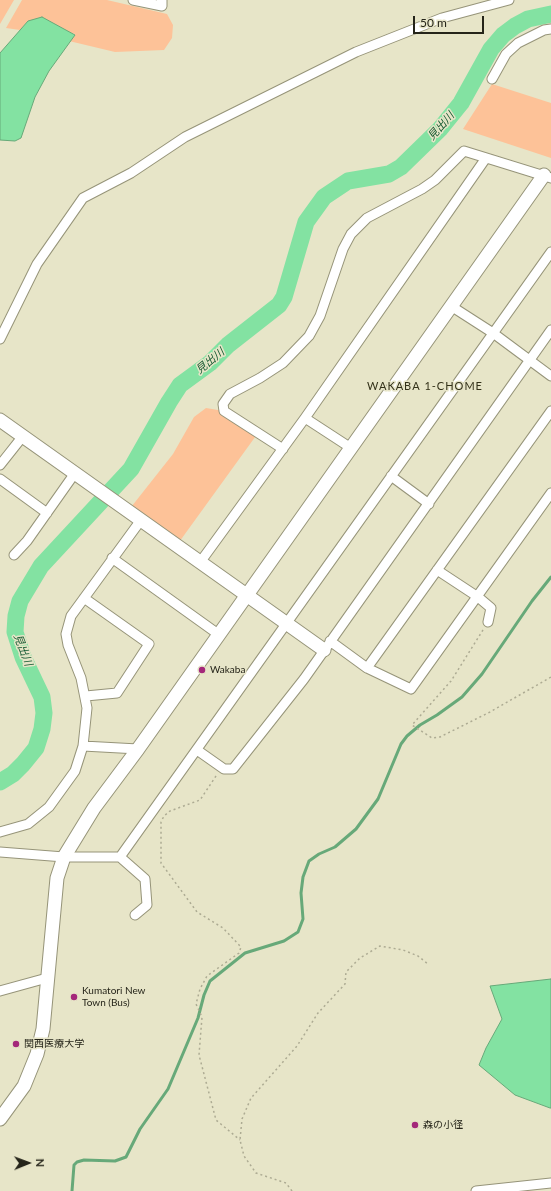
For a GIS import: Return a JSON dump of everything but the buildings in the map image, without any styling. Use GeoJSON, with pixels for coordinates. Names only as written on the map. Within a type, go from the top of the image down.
{"type":"FeatureCollection","features":[{"type":"Feature","properties":{"kind":"street"},"geometry":{"type":"LineString","coordinates":[[133,0],[162,6],[162,0]]}},
{"type":"Feature","properties":{"kind":"street"},"geometry":{"type":"LineString","coordinates":[[0,339],[37,264],[83,198],[132,173],[185,137],[356,52],[442,18],[486,3],[509,0]]}},
{"type":"Feature","properties":{"kind":"street"},"geometry":{"type":"LineString","coordinates":[[492,79],[506,54],[518,43],[544,30],[551,30]]}},
{"type":"Feature","properties":{"kind":"street"},"geometry":{"type":"LineString","coordinates":[[0,1120],[24,1086],[36,1054],[43,1029],[57,878],[64,857],[94,808],[138,749],[246,594],[451,306],[547,177],[464,151],[435,180],[422,189],[367,218],[351,234],[320,316],[309,336],[283,363],[230,394],[223,404],[224,411],[283,449]]}},
{"type":"Feature","properties":{"kind":"street"},"geometry":{"type":"LineString","coordinates":[[201,561],[305,418],[486,158]]}},
{"type":"Feature","properties":{"kind":"street"},"geometry":{"type":"LineString","coordinates":[[120,857],[551,252]]}},
{"type":"Feature","properties":{"kind":"street"},"geometry":{"type":"LineString","coordinates":[[451,306],[551,376]]}},
{"type":"Feature","properties":{"kind":"street"},"geometry":{"type":"LineString","coordinates":[[197,750],[221,767],[233,769],[304,679],[551,330]]}},
{"type":"Feature","properties":{"kind":"street"},"geometry":{"type":"LineString","coordinates":[[367,668],[551,411]]}},
{"type":"Feature","properties":{"kind":"street"},"geometry":{"type":"LineString","coordinates":[[305,418],[351,448]]}},
{"type":"Feature","properties":{"kind":"street"},"geometry":{"type":"LineString","coordinates":[[0,420],[288,623],[367,668],[411,689],[551,493]]}},
{"type":"Feature","properties":{"kind":"street"},"geometry":{"type":"LineString","coordinates":[[0,465],[23,436]]}},
{"type":"Feature","properties":{"kind":"street"},"geometry":{"type":"LineString","coordinates":[[14,555],[27,541],[75,473]]}},
{"type":"Feature","properties":{"kind":"street"},"geometry":{"type":"LineString","coordinates":[[391,476],[429,504]]}},
{"type":"Feature","properties":{"kind":"street"},"geometry":{"type":"LineString","coordinates":[[0,479],[47,513]]}},
{"type":"Feature","properties":{"kind":"street"},"geometry":{"type":"LineString","coordinates":[[0,832],[28,824],[50,807],[65,788],[75,771],[83,746],[87,726],[86,696],[81,678],[68,645],[66,634],[71,616],[141,520]]}},
{"type":"Feature","properties":{"kind":"street"},"geometry":{"type":"LineString","coordinates":[[112,558],[218,634]]}},
{"type":"Feature","properties":{"kind":"street"},"geometry":{"type":"LineString","coordinates":[[437,570],[478,597],[491,608],[488,622]]}},
{"type":"Feature","properties":{"kind":"street"},"geometry":{"type":"LineString","coordinates":[[84,598],[149,644],[117,693],[86,696]]}},
{"type":"Feature","properties":{"kind":"street"},"geometry":{"type":"LineString","coordinates":[[83,746],[138,749]]}},
{"type":"Feature","properties":{"kind":"street"},"geometry":{"type":"LineString","coordinates":[[0,852],[64,857],[120,857],[145,879],[147,905],[135,915]]}},
{"type":"Feature","properties":{"kind":"street"},"geometry":{"type":"LineString","coordinates":[[0,991],[47,978]]}},
{"type":"Feature","properties":{"kind":"street"},"geometry":{"type":"LineString","coordinates":[[476,1191],[551,1183]]}},
{"type":"Feature","properties":{"kind":"path"},"geometry":{"type":"LineString","coordinates":[[488,622],[451,682],[412,725],[432,738],[440,737],[490,712],[551,676]]}},
{"type":"Feature","properties":{"kind":"path"},"geometry":{"type":"LineString","coordinates":[[221,767],[200,800],[170,811],[164,816],[161,822],[161,863],[198,912],[223,928],[241,947],[239,953],[207,976],[200,989],[196,1004],[202,1017],[200,1055],[216,1120],[240,1140]]}},
{"type":"Feature","properties":{"kind":"path"},"geometry":{"type":"LineString","coordinates":[[292,1191],[286,1184],[256,1173],[244,1156],[240,1140],[242,1120],[251,1098],[297,1046],[318,1013],[345,984],[346,972],[360,958],[380,946],[403,950],[418,956],[428,964]]}},
{"type":"Feature","properties":{"kind":"shaded area"},"geometry":{"type":"Polygon","coordinates":[[[0,0],[14,0],[0,24],[0,0]]]}},
{"type":"Feature","properties":{"kind":"shaded area"},"geometry":{"type":"Polygon","coordinates":[[[22,0],[107,0],[167,14],[173,25],[172,38],[164,50],[115,52],[69,41],[75,34],[28,21],[20,30],[6,28],[22,0]]]}},
{"type":"Feature","properties":{"kind":"shaded area"},"geometry":{"type":"Polygon","coordinates":[[[42,17],[75,35],[49,71],[35,97],[21,138],[15,141],[0,140],[0,53],[28,21],[42,17]]]}},
{"type":"Feature","properties":{"kind":"shaded area"},"geometry":{"type":"Polygon","coordinates":[[[492,84],[551,103],[551,158],[463,129],[492,84]]]}},
{"type":"Feature","properties":{"kind":"shaded area"},"geometry":{"type":"Polygon","coordinates":[[[206,408],[224,411],[258,433],[177,545],[128,511],[173,454],[194,417],[206,408]]]}},
{"type":"Feature","properties":{"kind":"shaded area"},"geometry":{"type":"Polygon","coordinates":[[[551,979],[550,1108],[515,1095],[479,1065],[486,1048],[502,1019],[490,986],[551,979]]]}},
{"type":"Feature","properties":{"kind":"waterway","name":"見出川"},"geometry":{"type":"LineString","coordinates":[[0,782],[13,774],[36,748],[42,729],[44,713],[42,697],[23,657],[15,632],[16,616],[20,601],[41,566],[131,469],[180,385],[210,363],[228,345],[279,305],[284,297],[306,222],[324,197],[348,181],[389,174],[401,167],[440,129],[461,103],[491,49],[503,35],[528,19],[551,14]]}},
{"type":"Feature","properties":{"kind":"waterway"},"geometry":{"type":"LineString","coordinates":[[72,1191],[74,1165],[77,1162],[84,1160],[115,1161],[126,1157],[140,1129],[168,1089],[198,1018],[204,995],[210,981],[245,953],[284,941],[298,932],[303,919],[301,893],[303,877],[309,861],[319,854],[335,847],[356,829],[378,799],[401,744],[407,736],[420,725],[462,697],[482,674],[532,601],[551,577]]}},
{"type":"Feature","properties":{"kind":"place","name":"Wakaba"},"geometry":{"type":"Point","coordinates":[202,670]}},
{"type":"Feature","properties":{"kind":"place","name":"Kumatori New Town (Bus)"},"geometry":{"type":"Point","coordinates":[74,997]}},
{"type":"Feature","properties":{"kind":"place","name":"関西医療大学"},"geometry":{"type":"Point","coordinates":[16,1044]}},
{"type":"Feature","properties":{"kind":"place","name":"森の小径"},"geometry":{"type":"Point","coordinates":[415,1125]}},
{"type":"Feature","properties":{"kind":"district","name":"WAKABA 1-CHOME"},"geometry":{"type":"Point","coordinates":[425,386]}}]}
